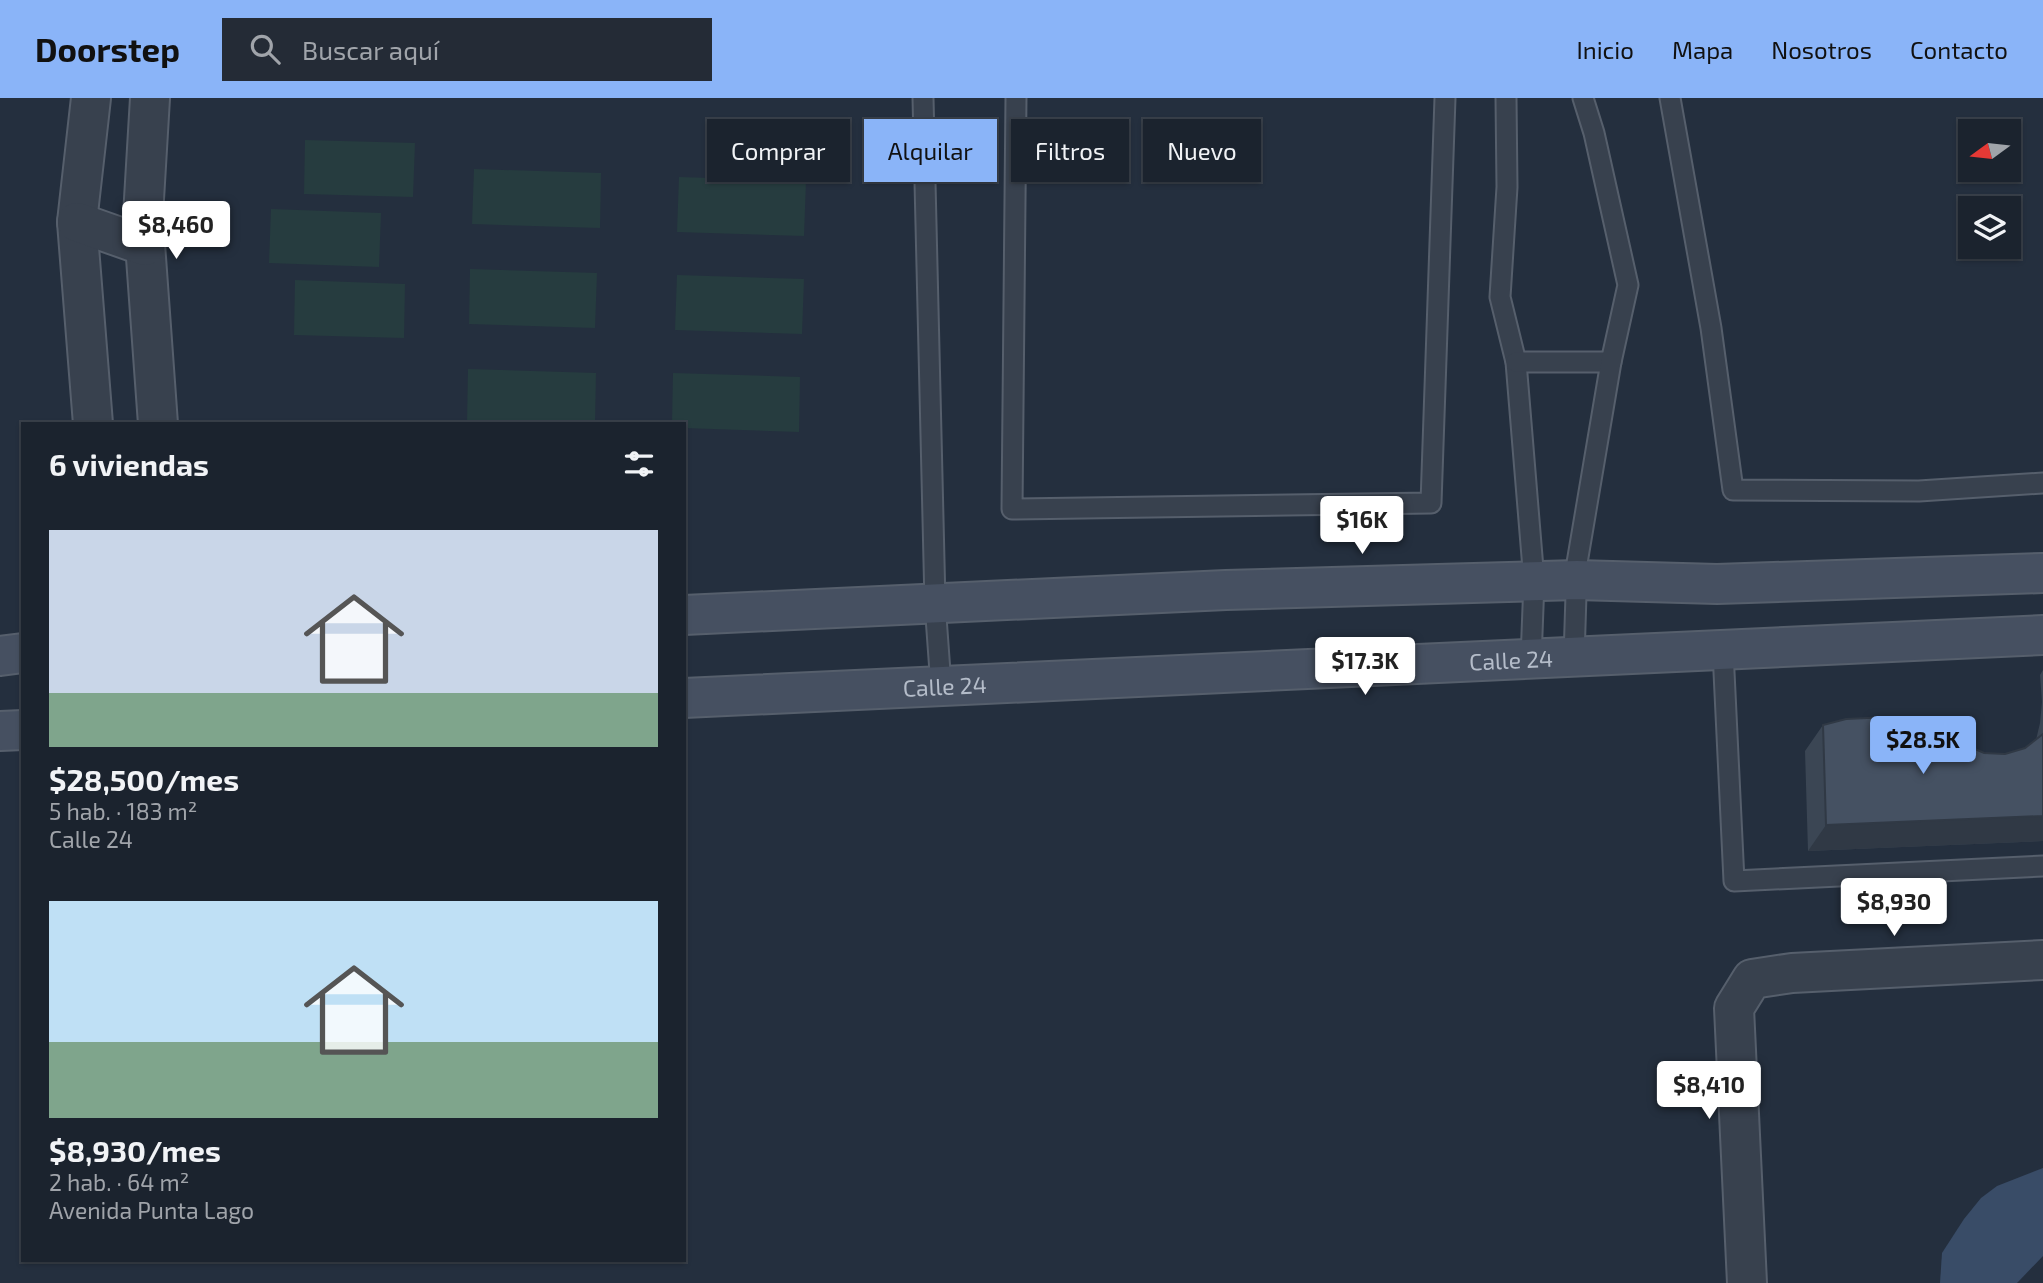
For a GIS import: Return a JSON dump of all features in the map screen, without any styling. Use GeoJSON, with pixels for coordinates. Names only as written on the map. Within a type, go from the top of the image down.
{"type":"FeatureCollection","features":[{"type":"Feature","properties":{"kind":"main road"},"geometry":{"type":"LineString","coordinates":[[686,615],[1240,589],[1577,580],[1717,584],[2043,573]]}},
{"type":"Feature","properties":{"kind":"main road","name":"Calle 24"},"geometry":{"type":"LineString","coordinates":[[686,698],[2043,635]]}},
{"type":"Feature","properties":{"kind":"main road"},"geometry":{"type":"LineString","coordinates":[[0,656],[21,653]]}},
{"type":"Feature","properties":{"kind":"main road"},"geometry":{"type":"LineString","coordinates":[[0,731],[21,730]]}},
{"type":"Feature","properties":{"kind":"street"},"geometry":{"type":"LineString","coordinates":[[91,98],[77,222],[93,422]]}},
{"type":"Feature","properties":{"kind":"street"},"geometry":{"type":"LineString","coordinates":[[150,98],[143,216],[158,422]]}},
{"type":"Feature","properties":{"kind":"street"},"geometry":{"type":"LineString","coordinates":[[77,222],[145,246]]}},
{"type":"Feature","properties":{"kind":"street"},"geometry":{"type":"LineString","coordinates":[[1746,1283],[1734,1008],[1752,979],[1792,973],[2043,960]]}},
{"type":"Feature","properties":{"kind":"lane"},"geometry":{"type":"LineString","coordinates":[[923,98],[935,603],[941,686]]}},
{"type":"Feature","properties":{"kind":"lane"},"geometry":{"type":"LineString","coordinates":[[1016,98],[1012,509],[1431,503],[1445,98]]}},
{"type":"Feature","properties":{"kind":"lane"},"geometry":{"type":"LineString","coordinates":[[1506,98],[1507,187],[1500,297],[1516,362],[1534,581],[1531,660]]}},
{"type":"Feature","properties":{"kind":"lane"},"geometry":{"type":"LineString","coordinates":[[1574,658],[1577,563],[1611,362],[1629,285],[1594,133],[1583,98]]}},
{"type":"Feature","properties":{"kind":"lane"},"geometry":{"type":"LineString","coordinates":[[1670,98],[1710,328],[1733,490],[1919,491],[2043,483]]}},
{"type":"Feature","properties":{"kind":"lane"},"geometry":{"type":"LineString","coordinates":[[1516,362],[1611,362]]}},
{"type":"Feature","properties":{"kind":"lane"},"geometry":{"type":"LineString","coordinates":[[1723,651],[1734,881],[2043,866]]}},
{"type":"Feature","properties":{"kind":"green space"},"geometry":{"type":"Polygon","coordinates":[[[305,140],[415,143],[413,197],[304,194],[305,140]]]}},
{"type":"Feature","properties":{"kind":"green space"},"geometry":{"type":"Polygon","coordinates":[[[474,169],[601,173],[600,228],[472,224],[474,169]]]}},
{"type":"Feature","properties":{"kind":"green space"},"geometry":{"type":"Polygon","coordinates":[[[679,177],[707,178],[707,182],[806,182],[804,236],[677,232],[679,177]]]}},
{"type":"Feature","properties":{"kind":"green space"},"geometry":{"type":"Polygon","coordinates":[[[271,209],[381,213],[379,267],[269,263],[271,209]]]}},
{"type":"Feature","properties":{"kind":"green space"},"geometry":{"type":"Polygon","coordinates":[[[470,269],[597,273],[595,328],[469,324],[470,269]]]}},
{"type":"Feature","properties":{"kind":"green space"},"geometry":{"type":"Polygon","coordinates":[[[677,275],[804,279],[802,334],[675,330],[677,275]]]}},
{"type":"Feature","properties":{"kind":"green space"},"geometry":{"type":"Polygon","coordinates":[[[295,280],[405,284],[404,338],[294,335],[295,280]]]}},
{"type":"Feature","properties":{"kind":"green space"},"geometry":{"type":"Polygon","coordinates":[[[468,369],[596,373],[595,422],[467,422],[468,369]]]}},
{"type":"Feature","properties":{"kind":"green space"},"geometry":{"type":"Polygon","coordinates":[[[673,373],[800,377],[799,432],[686,428],[686,422],[672,422],[673,373]]]}},
{"type":"Feature","properties":{"kind":"water"},"geometry":{"type":"Polygon","coordinates":[[[2043,1168],[2043,1256],[2017,1283],[1940,1283],[1942,1253],[1981,1198],[1997,1186],[2043,1168]]]}},
{"type":"Feature","properties":{"kind":"building"},"geometry":{"type":"Polygon","coordinates":[[[1888,717],[1919,724],[1984,753],[2005,754],[2025,748],[2043,734],[2043,816],[1826,825],[1823,725],[1846,719],[1888,717]]]}}]}
